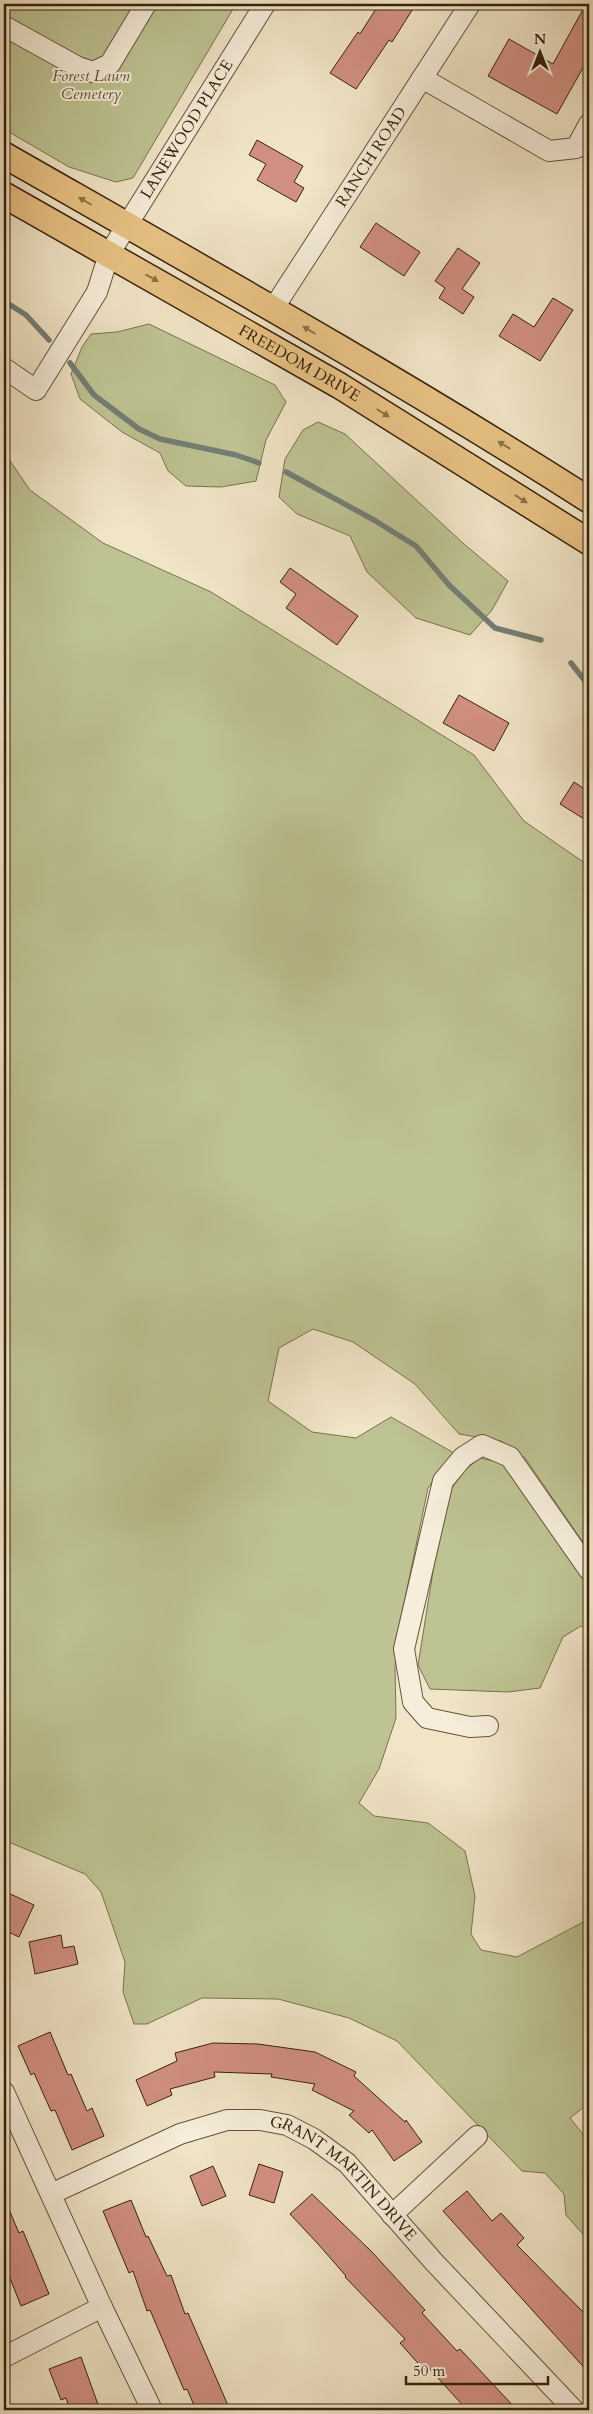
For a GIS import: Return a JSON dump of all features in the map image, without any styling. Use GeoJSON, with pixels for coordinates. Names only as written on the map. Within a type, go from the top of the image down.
{"type":"FeatureCollection","features":[{"type":"Feature","properties":{"kind":"main road","name":"FREEDOM DRIVE"},"geometry":{"type":"LineString","coordinates":[[4,154],[501,443],[589,500]]}},
{"type":"Feature","properties":{"kind":"main road","name":"FREEDOM DRIVE"},"geometry":{"type":"LineString","coordinates":[[4,195],[340,386],[589,542]]}},
{"type":"Feature","properties":{"kind":"street"},"geometry":{"type":"LineString","coordinates":[[4,26],[78,67],[93,72],[110,64],[146,4]]}},
{"type":"Feature","properties":{"kind":"street","name":"LANEWOOD PLACE"},"geometry":{"type":"LineString","coordinates":[[4,368],[36,390],[97,292],[109,254],[265,4]]}},
{"type":"Feature","properties":{"kind":"street","name":"RANCH ROAD"},"geometry":{"type":"LineString","coordinates":[[273,310],[470,4]]}},
{"type":"Feature","properties":{"kind":"street"},"geometry":{"type":"LineString","coordinates":[[422,78],[549,151],[576,148],[589,126]]}},
{"type":"Feature","properties":{"kind":"street"},"geometry":{"type":"LineString","coordinates":[[488,1726],[470,1727],[427,1718],[413,1702],[404,1650],[444,1482],[463,1456],[482,1445],[510,1457],[589,1570]]}},
{"type":"Feature","properties":{"kind":"street"},"geometry":{"type":"LineString","coordinates":[[4,2092],[102,2307],[152,2410]]}},
{"type":"Feature","properties":{"kind":"street","name":"GRANT MARTIN DRIVE"},"geometry":{"type":"LineString","coordinates":[[51,2194],[180,2134],[227,2120],[260,2120],[286,2125],[314,2139],[347,2163],[392,2215],[574,2410]]}},
{"type":"Feature","properties":{"kind":"street"},"geometry":{"type":"LineString","coordinates":[[392,2215],[477,2136]]}},
{"type":"Feature","properties":{"kind":"street"},"geometry":{"type":"LineString","coordinates":[[4,2357],[102,2307]]}},
{"type":"Feature","properties":{"kind":"green space","name":"Forest Lawn Cemetery"},"geometry":{"type":"Polygon","coordinates":[[[4,4],[236,4],[133,178],[116,182],[69,167],[4,129],[4,4]]]}},
{"type":"Feature","properties":{"kind":"green space"},"geometry":{"type":"Polygon","coordinates":[[[149,324],[275,385],[286,402],[266,440],[256,481],[221,487],[186,486],[168,471],[160,453],[122,432],[80,399],[71,374],[82,347],[91,334],[117,332],[149,324]]]}},
{"type":"Feature","properties":{"kind":"green space"},"geometry":{"type":"Polygon","coordinates":[[[318,422],[345,434],[464,544],[508,581],[492,610],[470,635],[416,618],[367,572],[350,536],[297,514],[279,497],[285,459],[303,430],[318,422]]]}},
{"type":"Feature","properties":{"kind":"green space"},"geometry":{"type":"Polygon","coordinates":[[[4,452],[30,490],[103,543],[211,592],[474,755],[524,821],[589,866],[589,1551],[525,1458],[501,1441],[459,1434],[415,1384],[353,1342],[313,1329],[279,1348],[268,1401],[312,1432],[356,1438],[391,1417],[454,1453],[428,1488],[402,1613],[395,1666],[396,1718],[379,1769],[359,1803],[374,1816],[428,1823],[465,1851],[475,1896],[471,1934],[481,1950],[517,1957],[589,1919],[589,2103],[570,2118],[589,2142],[589,2241],[566,2215],[564,2194],[545,2173],[522,2171],[397,2041],[349,2018],[278,1999],[202,1998],[147,2024],[134,2024],[123,1992],[125,1962],[101,1892],[85,1874],[4,1840],[4,452]]]}},
{"type":"Feature","properties":{"kind":"green space"},"geometry":{"type":"Polygon","coordinates":[[[480,1458],[503,1463],[589,1584],[589,1631],[581,1626],[563,1637],[540,1688],[508,1692],[430,1689],[418,1665],[445,1497],[466,1469],[480,1458]]]}},
{"type":"Feature","properties":{"kind":"building"},"geometry":{"type":"Polygon","coordinates":[[[379,4],[416,4],[392,42],[389,40],[356,89],[330,73],[358,32],[360,34],[379,4]]]}},
{"type":"Feature","properties":{"kind":"building"},"geometry":{"type":"Polygon","coordinates":[[[586,4],[589,4],[589,57],[557,114],[488,76],[509,39],[553,64],[586,4]]]}},
{"type":"Feature","properties":{"kind":"building"},"geometry":{"type":"Polygon","coordinates":[[[257,140],[303,166],[294,182],[304,188],[296,202],[257,180],[266,164],[249,155],[257,140]]]}},
{"type":"Feature","properties":{"kind":"building"},"geometry":{"type":"Polygon","coordinates":[[[376,223],[420,252],[404,276],[360,247],[376,223]]]}},
{"type":"Feature","properties":{"kind":"building"},"geometry":{"type":"Polygon","coordinates":[[[458,248],[480,263],[462,289],[474,297],[463,314],[439,298],[445,288],[435,281],[458,248]]]}},
{"type":"Feature","properties":{"kind":"building"},"geometry":{"type":"Polygon","coordinates":[[[553,298],[573,310],[540,361],[499,336],[513,314],[534,327],[553,298]]]}},
{"type":"Feature","properties":{"kind":"building"},"geometry":{"type":"Polygon","coordinates":[[[290,568],[358,616],[337,645],[286,608],[296,594],[280,582],[290,568]]]}},
{"type":"Feature","properties":{"kind":"building"},"geometry":{"type":"Polygon","coordinates":[[[459,695],[509,723],[494,751],[443,723],[459,695]]]}},
{"type":"Feature","properties":{"kind":"building"},"geometry":{"type":"Polygon","coordinates":[[[574,782],[589,792],[589,822],[560,804],[574,782]]]}},
{"type":"Feature","properties":{"kind":"building"},"geometry":{"type":"Polygon","coordinates":[[[4,1891],[34,1905],[19,1937],[4,1930],[4,1891]]]}},
{"type":"Feature","properties":{"kind":"building"},"geometry":{"type":"Polygon","coordinates":[[[61,1935],[63,1948],[74,1946],[78,1964],[35,1974],[29,1942],[61,1935]]]}},
{"type":"Feature","properties":{"kind":"building"},"geometry":{"type":"Polygon","coordinates":[[[50,2032],[68,2075],[71,2074],[87,2111],[92,2108],[104,2136],[72,2150],[55,2110],[51,2111],[34,2073],[31,2075],[18,2046],[50,2032]]]}},
{"type":"Feature","properties":{"kind":"building"},"geometry":{"type":"Polygon","coordinates":[[[213,2043],[258,2044],[315,2052],[356,2072],[354,2076],[405,2122],[406,2120],[422,2142],[394,2161],[372,2130],[369,2133],[349,2115],[354,2111],[312,2090],[315,2084],[271,2077],[272,2074],[214,2072],[215,2077],[170,2089],[172,2095],[147,2106],[136,2080],[177,2061],[175,2053],[213,2043]]]}},
{"type":"Feature","properties":{"kind":"building"},"geometry":{"type":"Polygon","coordinates":[[[259,2164],[283,2172],[274,2203],[249,2195],[259,2164]]]}},
{"type":"Feature","properties":{"kind":"building"},"geometry":{"type":"Polygon","coordinates":[[[213,2166],[226,2196],[202,2206],[190,2176],[213,2166]]]}},
{"type":"Feature","properties":{"kind":"building"},"geometry":{"type":"Polygon","coordinates":[[[467,2191],[492,2221],[501,2213],[524,2238],[517,2245],[589,2318],[589,2373],[443,2211],[467,2191]]]}},
{"type":"Feature","properties":{"kind":"building"},"geometry":{"type":"Polygon","coordinates":[[[312,2194],[372,2252],[425,2310],[422,2313],[457,2351],[460,2349],[517,2410],[467,2410],[428,2367],[424,2370],[400,2343],[405,2339],[345,2277],[290,2214],[312,2194]]]}},
{"type":"Feature","properties":{"kind":"building"},"geometry":{"type":"Polygon","coordinates":[[[4,2198],[19,2233],[23,2231],[49,2294],[21,2306],[4,2263],[4,2198]]]}},
{"type":"Feature","properties":{"kind":"building"},"geometry":{"type":"Polygon","coordinates":[[[131,2200],[146,2237],[148,2236],[167,2276],[171,2275],[185,2314],[188,2313],[230,2410],[196,2410],[187,2389],[184,2390],[150,2310],[147,2311],[133,2271],[129,2273],[103,2211],[131,2200]]]}},
{"type":"Feature","properties":{"kind":"building"},"geometry":{"type":"Polygon","coordinates":[[[81,2357],[100,2410],[70,2410],[66,2398],[61,2400],[49,2369],[81,2357]]]}},
{"type":"Feature","properties":{"kind":"waterway"},"geometry":{"type":"LineString","coordinates":[[4,301],[26,315],[49,340]]}},
{"type":"Feature","properties":{"kind":"waterway"},"geometry":{"type":"LineString","coordinates":[[70,363],[94,395],[139,429],[160,439],[236,455],[259,463]]}},
{"type":"Feature","properties":{"kind":"waterway"},"geometry":{"type":"LineString","coordinates":[[286,472],[374,520],[416,546],[449,585],[495,628],[541,640]]}},
{"type":"Feature","properties":{"kind":"waterway"},"geometry":{"type":"LineString","coordinates":[[571,663],[589,686]]}}]}
